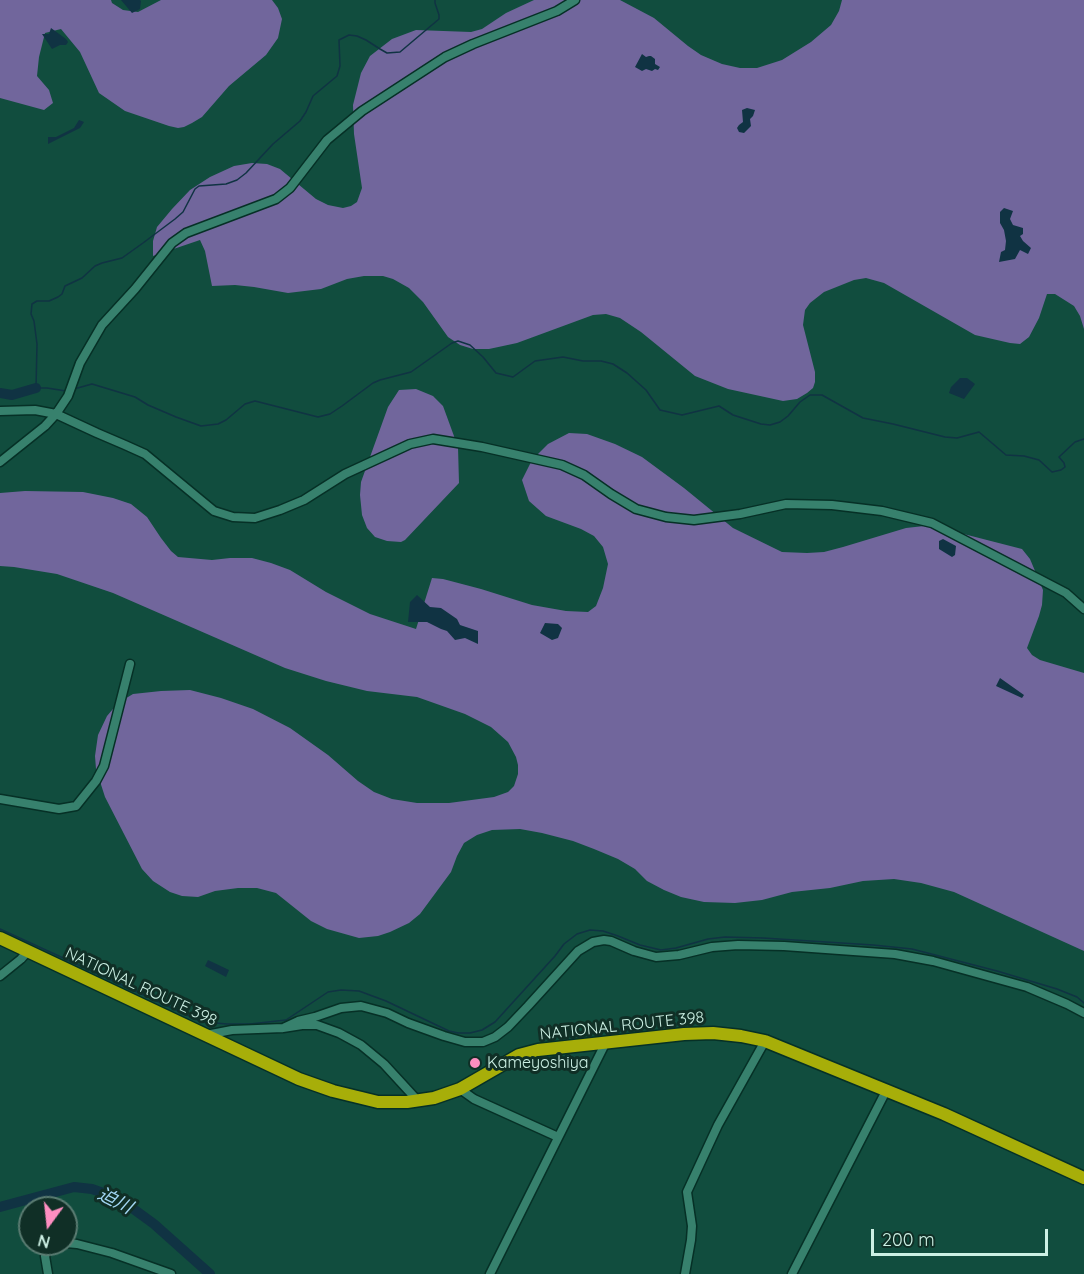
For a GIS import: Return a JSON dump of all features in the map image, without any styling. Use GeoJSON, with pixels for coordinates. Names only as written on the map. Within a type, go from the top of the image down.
{"type":"FeatureCollection","features":[{"type":"Feature","properties":{"kind":"highway","name":"NATIONAL ROUTE 398"},"geometry":{"type":"LineString","coordinates":[[0,938],[299,1079],[333,1091],[378,1102],[407,1102],[434,1098],[460,1089],[519,1055],[538,1050],[684,1034],[713,1033],[741,1036],[765,1041],[944,1114],[1084,1178]]}},
{"type":"Feature","properties":{"kind":"street"},"geometry":{"type":"LineString","coordinates":[[0,462],[45,426],[56,414],[70,390],[80,363],[102,325],[135,290],[172,243],[186,233],[276,199],[290,188],[327,140],[362,111],[446,57],[557,10],[575,0]]}},
{"type":"Feature","properties":{"kind":"street"},"geometry":{"type":"LineString","coordinates":[[0,411],[35,410],[56,414],[145,454],[214,511],[233,517],[255,518],[280,510],[304,500],[345,474],[410,444],[433,439],[482,447],[562,465],[584,475],[636,508],[666,517],[694,520],[740,514],[786,504],[832,506],[882,512],[932,523],[1065,593],[1084,609]]}},
{"type":"Feature","properties":{"kind":"street"},"geometry":{"type":"LineString","coordinates":[[0,799],[59,809],[76,806],[96,781],[104,766],[130,664]]}},
{"type":"Feature","properties":{"kind":"street"},"geometry":{"type":"LineString","coordinates":[[283,1029],[298,1021],[341,1008],[361,1006],[387,1013],[444,1036],[465,1042],[483,1042],[495,1037],[508,1027],[578,951],[587,945],[604,940],[656,957],[738,945],[895,954],[933,961],[1027,987],[1084,1013]]}},
{"type":"Feature","properties":{"kind":"street"},"geometry":{"type":"LineString","coordinates":[[0,976],[28,951]]}},
{"type":"Feature","properties":{"kind":"street"},"geometry":{"type":"LineString","coordinates":[[205,1035],[232,1030],[283,1029],[317,1025],[361,1045],[384,1065],[418,1101]]}},
{"type":"Feature","properties":{"kind":"street"},"geometry":{"type":"LineString","coordinates":[[685,1274],[692,1226],[687,1192],[718,1125],[765,1041]]}},
{"type":"Feature","properties":{"kind":"street"},"geometry":{"type":"LineString","coordinates":[[490,1274],[606,1042]]}},
{"type":"Feature","properties":{"kind":"street"},"geometry":{"type":"LineString","coordinates":[[460,1089],[474,1099],[558,1137]]}},
{"type":"Feature","properties":{"kind":"street"},"geometry":{"type":"LineString","coordinates":[[792,1274],[886,1090]]}},
{"type":"Feature","properties":{"kind":"street"},"geometry":{"type":"LineString","coordinates":[[78,1244],[112,1253],[171,1274]]}},
{"type":"Feature","properties":{"kind":"street"},"geometry":{"type":"LineString","coordinates":[[45,1256],[48,1274]]}},
{"type":"Feature","properties":{"kind":"shaded area"},"geometry":{"type":"Polygon","coordinates":[[[0,0],[111,0],[123,10],[138,12],[161,0],[272,0],[282,19],[278,38],[266,55],[229,86],[202,117],[178,128],[125,111],[99,93],[80,52],[61,29],[45,33],[39,57],[37,76],[49,90],[53,103],[44,110],[0,98],[0,0]]]}},
{"type":"Feature","properties":{"kind":"shaded area"},"geometry":{"type":"Polygon","coordinates":[[[534,0],[620,0],[654,18],[701,55],[722,64],[740,68],[757,68],[782,60],[811,42],[831,25],[842,0],[1084,0],[1084,329],[1074,306],[1055,294],[1047,294],[1039,318],[1029,337],[1020,344],[1010,343],[975,335],[884,283],[866,278],[854,280],[824,292],[805,310],[803,325],[815,372],[815,382],[813,388],[797,399],[783,401],[728,389],[695,376],[641,332],[620,318],[606,314],[593,315],[517,343],[489,349],[473,349],[460,345],[448,337],[423,302],[409,288],[383,276],[347,279],[321,289],[288,293],[235,285],[212,286],[205,251],[200,240],[153,256],[153,241],[157,227],[172,209],[190,190],[210,177],[234,166],[252,163],[267,164],[280,169],[316,199],[328,205],[343,208],[357,202],[362,188],[354,134],[353,105],[361,73],[370,56],[392,39],[416,30],[471,32],[482,29],[506,13],[534,0]]]}},
{"type":"Feature","properties":{"kind":"shaded area"},"geometry":{"type":"Polygon","coordinates":[[[416,389],[433,396],[443,406],[458,447],[459,483],[405,540],[387,541],[375,537],[367,528],[362,515],[361,482],[388,407],[399,390],[416,389]]]}},
{"type":"Feature","properties":{"kind":"shaded area"},"geometry":{"type":"Polygon","coordinates":[[[569,433],[587,434],[642,457],[733,528],[782,552],[824,552],[906,528],[924,526],[1022,549],[1030,559],[1043,590],[1039,616],[1027,648],[1040,660],[1084,673],[1084,951],[954,892],[921,883],[894,879],[863,881],[830,888],[792,892],[762,900],[735,903],[704,902],[681,897],[664,890],[647,881],[635,869],[618,859],[594,849],[573,841],[520,829],[492,830],[464,843],[451,872],[420,914],[409,923],[378,936],[359,938],[327,929],[311,921],[276,893],[257,888],[215,891],[198,897],[182,896],[170,892],[153,881],[142,869],[105,797],[96,769],[98,735],[107,716],[118,703],[133,694],[190,690],[253,709],[290,728],[328,755],[358,781],[374,792],[392,799],[417,803],[449,803],[494,797],[508,792],[514,786],[518,774],[516,757],[508,742],[491,727],[465,714],[417,697],[367,691],[285,668],[113,593],[57,574],[0,566],[0,493],[83,492],[113,498],[131,504],[147,517],[171,551],[178,557],[212,560],[252,558],[271,563],[290,570],[326,592],[370,614],[416,629],[432,578],[481,589],[532,605],[588,612],[596,606],[603,588],[608,564],[603,547],[594,536],[546,516],[529,501],[522,480],[532,460],[548,444],[569,433]]]}},
{"type":"Feature","properties":{"kind":"water"},"geometry":{"type":"Polygon","coordinates":[[[121,0],[140,0],[140,9],[132,13],[121,0]]]}},
{"type":"Feature","properties":{"kind":"water"},"geometry":{"type":"Polygon","coordinates":[[[51,28],[66,39],[68,42],[66,45],[52,49],[42,34],[49,34],[51,28]]]}},
{"type":"Feature","properties":{"kind":"water"},"geometry":{"type":"Polygon","coordinates":[[[642,54],[655,59],[655,64],[660,67],[658,70],[642,71],[635,67],[642,54]]]}},
{"type":"Feature","properties":{"kind":"water"},"geometry":{"type":"Polygon","coordinates":[[[747,108],[755,110],[750,119],[751,126],[744,133],[739,132],[737,128],[743,122],[742,110],[747,108]]]}},
{"type":"Feature","properties":{"kind":"water"},"geometry":{"type":"Polygon","coordinates":[[[79,120],[84,122],[80,128],[48,144],[48,137],[56,137],[74,128],[79,120]]]}},
{"type":"Feature","properties":{"kind":"water"},"geometry":{"type":"Polygon","coordinates":[[[1004,208],[1013,211],[1010,219],[1013,225],[1023,228],[1023,234],[1020,236],[1031,248],[1028,254],[1020,250],[1015,259],[999,262],[1001,252],[1005,250],[1006,241],[1000,223],[1000,212],[1004,208]]]}},
{"type":"Feature","properties":{"kind":"water"},"geometry":{"type":"Polygon","coordinates":[[[960,378],[967,378],[975,384],[964,399],[949,393],[951,387],[960,378]]]}},
{"type":"Feature","properties":{"kind":"water"},"geometry":{"type":"Polygon","coordinates":[[[943,539],[956,546],[955,555],[952,557],[939,549],[939,541],[943,539]]]}},
{"type":"Feature","properties":{"kind":"water"},"geometry":{"type":"Polygon","coordinates":[[[417,595],[430,607],[441,608],[457,619],[460,625],[478,631],[478,644],[465,638],[455,640],[447,631],[427,622],[408,622],[410,602],[417,595]]]}},
{"type":"Feature","properties":{"kind":"water"},"geometry":{"type":"Polygon","coordinates":[[[545,623],[558,624],[562,628],[558,638],[552,640],[540,633],[545,623]]]}},
{"type":"Feature","properties":{"kind":"water"},"geometry":{"type":"Polygon","coordinates":[[[1000,678],[1024,695],[1022,698],[996,686],[1000,678]]]}},
{"type":"Feature","properties":{"kind":"water"},"geometry":{"type":"Polygon","coordinates":[[[208,960],[229,970],[226,977],[205,966],[208,960]]]}},
{"type":"Feature","properties":{"kind":"waterway"},"geometry":{"type":"LineString","coordinates":[[66,391],[36,388],[37,344],[31,314],[32,304],[58,297],[65,286],[82,278],[95,266],[122,258],[183,212],[195,189],[199,186],[226,184],[246,173],[273,144],[300,121],[313,96],[337,76],[340,66],[339,40],[349,35],[357,36],[387,53],[400,52],[439,19],[435,0]]}},
{"type":"Feature","properties":{"kind":"waterway"},"geometry":{"type":"LineString","coordinates":[[74,389],[92,384],[135,397],[148,405],[201,426],[218,424],[245,404],[255,401],[318,417],[330,414],[373,383],[411,372],[458,341],[470,345],[496,373],[513,377],[535,361],[563,357],[613,364],[646,390],[660,410],[682,415],[719,406],[733,415],[770,425],[780,422],[810,395],[822,395],[863,418],[945,437],[957,438],[979,432],[1006,455],[1039,460],[1052,472],[1065,467],[1059,457],[1075,442],[1084,439]]}},
{"type":"Feature","properties":{"kind":"waterway"},"geometry":{"type":"LineString","coordinates":[[0,393],[12,395],[36,388]]}},
{"type":"Feature","properties":{"kind":"waterway"},"geometry":{"type":"LineString","coordinates":[[0,929],[198,1020],[227,1024],[286,1020],[328,992],[341,990],[359,991],[386,1001],[449,1031],[470,1033],[482,1030],[495,1022],[564,944],[577,934],[590,930],[603,931],[661,950],[725,937],[912,949],[1057,989],[1077,997],[1084,1003]]}},
{"type":"Feature","properties":{"kind":"waterway","name":"迫川"},"geometry":{"type":"LineString","coordinates":[[0,1207],[74,1187],[92,1189],[128,1205],[154,1224],[210,1274]]}},
{"type":"Feature","properties":{"kind":"place","name":"Kameyoshiya"},"geometry":{"type":"Point","coordinates":[475,1063]}}]}
